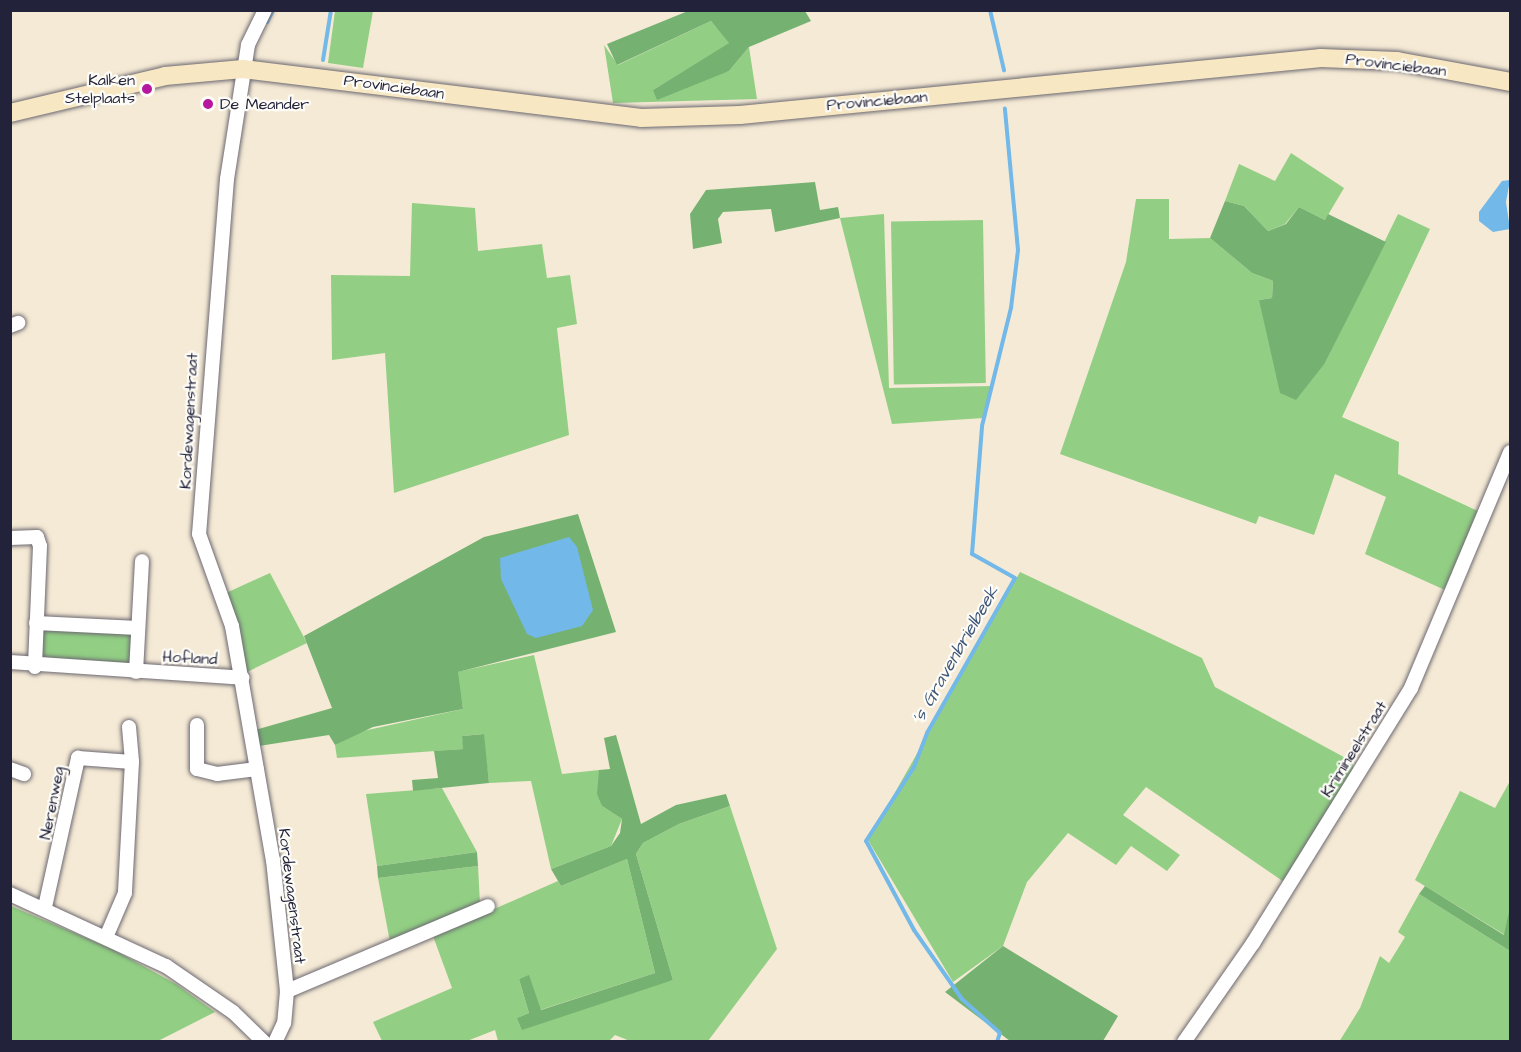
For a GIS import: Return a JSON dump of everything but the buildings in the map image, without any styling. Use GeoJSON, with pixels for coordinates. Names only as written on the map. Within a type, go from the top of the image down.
{"type":"FeatureCollection","features":[{"type":"Feature","properties":{"kind":"main road","name":"Provinciebaan"},"geometry":{"type":"LineString","coordinates":[[10,112],[165,76],[243,69],[641,118],[740,115],[1321,58],[1398,62],[1510,82]]}},
{"type":"Feature","properties":{"kind":"street","name":"Kordewagenstraat"},"geometry":{"type":"LineString","coordinates":[[265,10],[243,69],[211,341],[199,534],[232,626],[257,769],[288,991],[284,1023],[275,1041]]}},
{"type":"Feature","properties":{"kind":"street","name":"Krimineelstraat"},"geometry":{"type":"LineString","coordinates":[[1184,1041],[1253,944],[1411,688],[1510,452]]}},
{"type":"Feature","properties":{"kind":"street"},"geometry":{"type":"LineString","coordinates":[[10,538],[37,537],[34,666]]}},
{"type":"Feature","properties":{"kind":"street"},"geometry":{"type":"LineString","coordinates":[[135,672],[142,561]]}},
{"type":"Feature","properties":{"kind":"street"},"geometry":{"type":"LineString","coordinates":[[36,623],[138,628]]}},
{"type":"Feature","properties":{"kind":"street","name":"Hofland"},"geometry":{"type":"LineString","coordinates":[[10,662],[34,666],[242,678]]}},
{"type":"Feature","properties":{"kind":"street"},"geometry":{"type":"LineString","coordinates":[[197,725],[197,769],[217,774],[257,769]]}},
{"type":"Feature","properties":{"kind":"street"},"geometry":{"type":"LineString","coordinates":[[107,935],[125,893],[132,762],[129,727]]}},
{"type":"Feature","properties":{"kind":"street","name":"Nerenweg"},"geometry":{"type":"LineString","coordinates":[[45,907],[78,758],[132,762]]}},
{"type":"Feature","properties":{"kind":"street","name":"Nerenweg"},"geometry":{"type":"LineString","coordinates":[[10,769],[24,774]]}},
{"type":"Feature","properties":{"kind":"street"},"geometry":{"type":"LineString","coordinates":[[10,894],[107,935],[210,995],[264,1041]]}},
{"type":"Feature","properties":{"kind":"street","name":"Kordewagenstraat"},"geometry":{"type":"LineString","coordinates":[[288,991],[488,906]]}},
{"type":"Feature","properties":{"kind":"green space"},"geometry":{"type":"Polygon","coordinates":[[[335,11],[373,11],[363,68],[328,63],[335,11]]]}},
{"type":"Feature","properties":{"kind":"green space"},"geometry":{"type":"Polygon","coordinates":[[[688,11],[805,11],[811,21],[749,47],[729,71],[657,100],[653,90],[729,43],[711,21],[617,65],[607,44],[688,11]]]}},
{"type":"Feature","properties":{"kind":"green space"},"geometry":{"type":"Polygon","coordinates":[[[711,21],[730,43],[653,90],[729,71],[749,47],[757,99],[613,103],[604,45],[618,65],[711,21]]]}},
{"type":"Feature","properties":{"kind":"green space"},"geometry":{"type":"Polygon","coordinates":[[[1291,153],[1344,188],[1325,220],[1299,207],[1285,224],[1268,231],[1244,206],[1225,201],[1239,164],[1275,181],[1291,153]]]}},
{"type":"Feature","properties":{"kind":"green space"},"geometry":{"type":"Polygon","coordinates":[[[815,182],[820,210],[838,207],[840,218],[775,232],[771,209],[723,212],[718,219],[722,243],[693,249],[690,214],[706,190],[815,182]]]}},
{"type":"Feature","properties":{"kind":"green space"},"geometry":{"type":"Polygon","coordinates":[[[1136,199],[1169,199],[1169,239],[1210,238],[1252,273],[1273,281],[1272,298],[1259,300],[1325,363],[1398,214],[1430,229],[1342,417],[1399,442],[1398,474],[1480,512],[1445,590],[1365,554],[1386,497],[1335,474],[1314,535],[1259,516],[1256,524],[1060,454],[1126,262],[1136,199]]]}},
{"type":"Feature","properties":{"kind":"green space"},"geometry":{"type":"Polygon","coordinates":[[[1225,201],[1244,206],[1268,231],[1286,224],[1299,207],[1325,220],[1328,214],[1386,242],[1325,363],[1296,400],[1280,393],[1259,300],[1272,298],[1273,281],[1252,273],[1210,238],[1225,201]]]}},
{"type":"Feature","properties":{"kind":"green space"},"geometry":{"type":"Polygon","coordinates":[[[412,203],[475,208],[478,251],[542,244],[547,278],[570,275],[577,324],[557,328],[569,435],[394,493],[385,353],[332,360],[331,275],[410,276],[412,203]]]}},
{"type":"Feature","properties":{"kind":"green space"},"geometry":{"type":"Polygon","coordinates":[[[884,214],[889,388],[992,386],[983,418],[892,424],[840,218],[884,214]]]}},
{"type":"Feature","properties":{"kind":"green space"},"geometry":{"type":"Polygon","coordinates":[[[983,220],[986,383],[894,385],[891,222],[983,220]]]}},
{"type":"Feature","properties":{"kind":"green space"},"geometry":{"type":"Polygon","coordinates":[[[578,514],[616,632],[458,672],[463,709],[373,727],[335,745],[329,735],[259,746],[255,730],[332,708],[304,636],[484,537],[578,514]]]}},
{"type":"Feature","properties":{"kind":"green space"},"geometry":{"type":"Polygon","coordinates":[[[1020,572],[1202,658],[1215,687],[1353,762],[1353,770],[1284,882],[1146,787],[1123,815],[1180,855],[1167,871],[1131,846],[1116,865],[1068,833],[1027,882],[1003,946],[953,982],[868,840],[1020,572]]]}},
{"type":"Feature","properties":{"kind":"green space"},"geometry":{"type":"Polygon","coordinates":[[[270,573],[307,643],[247,672],[226,593],[270,573]]]}},
{"type":"Feature","properties":{"kind":"green space"},"geometry":{"type":"Polygon","coordinates":[[[48,628],[133,635],[130,666],[42,663],[41,631],[48,628]]]}},
{"type":"Feature","properties":{"kind":"green space"},"geometry":{"type":"Polygon","coordinates":[[[534,655],[562,774],[599,770],[602,806],[622,819],[611,846],[551,869],[531,781],[489,783],[483,734],[462,736],[464,749],[337,758],[335,745],[354,733],[463,709],[457,672],[534,655]]]}},
{"type":"Feature","properties":{"kind":"green space"},"geometry":{"type":"Polygon","coordinates":[[[484,734],[489,783],[413,791],[412,780],[438,778],[434,751],[463,749],[462,736],[484,734]]]}},
{"type":"Feature","properties":{"kind":"green space"},"geometry":{"type":"Polygon","coordinates":[[[616,735],[641,824],[676,805],[726,794],[730,806],[679,824],[643,843],[636,854],[673,980],[522,1030],[517,1018],[529,1013],[519,979],[529,975],[541,1010],[655,973],[627,859],[561,886],[551,869],[611,846],[620,833],[622,819],[602,806],[597,794],[599,770],[610,769],[604,738],[616,735]]]}},
{"type":"Feature","properties":{"kind":"green space"},"geometry":{"type":"Polygon","coordinates":[[[1510,781],[1510,906],[1505,935],[1415,880],[1460,791],[1495,808],[1510,781]]]}},
{"type":"Feature","properties":{"kind":"green space"},"geometry":{"type":"Polygon","coordinates":[[[442,788],[477,852],[377,866],[366,794],[442,788]]]}},
{"type":"Feature","properties":{"kind":"green space"},"geometry":{"type":"Polygon","coordinates":[[[730,806],[777,949],[708,1041],[630,1041],[615,1035],[609,1041],[498,1041],[495,1030],[467,1041],[382,1041],[373,1022],[452,988],[433,936],[558,881],[561,886],[627,859],[655,973],[540,1010],[528,976],[519,979],[529,1013],[517,1018],[673,980],[636,854],[643,843],[679,824],[730,806]]]}},
{"type":"Feature","properties":{"kind":"green space"},"geometry":{"type":"Polygon","coordinates":[[[477,852],[478,866],[378,878],[377,866],[477,852]]]}},
{"type":"Feature","properties":{"kind":"green space"},"geometry":{"type":"Polygon","coordinates":[[[478,866],[480,904],[390,942],[378,878],[478,866]]]}},
{"type":"Feature","properties":{"kind":"green space"},"geometry":{"type":"Polygon","coordinates":[[[1425,886],[1504,935],[1510,906],[1510,951],[1419,894],[1425,886]]]}},
{"type":"Feature","properties":{"kind":"green space"},"geometry":{"type":"Polygon","coordinates":[[[1419,894],[1510,951],[1510,1041],[1339,1042],[1360,1008],[1380,956],[1389,963],[1405,937],[1398,932],[1419,894]]]}},
{"type":"Feature","properties":{"kind":"green space"},"geometry":{"type":"Polygon","coordinates":[[[11,906],[112,949],[176,984],[215,1012],[158,1041],[11,1041],[11,906]]]}},
{"type":"Feature","properties":{"kind":"green space"},"geometry":{"type":"Polygon","coordinates":[[[1003,946],[1118,1016],[1103,1041],[1010,1041],[945,992],[1003,946]]]}},
{"type":"Feature","properties":{"kind":"water"},"geometry":{"type":"Polygon","coordinates":[[[1510,180],[1506,202],[1510,229],[1493,232],[1479,221],[1479,212],[1502,181],[1510,180]]]}},
{"type":"Feature","properties":{"kind":"water"},"geometry":{"type":"Polygon","coordinates":[[[569,537],[577,547],[593,610],[582,626],[536,638],[527,634],[501,579],[500,558],[569,537]]]}},
{"type":"Feature","properties":{"kind":"waterway"},"geometry":{"type":"LineString","coordinates":[[267,22],[273,10]]}},
{"type":"Feature","properties":{"kind":"waterway"},"geometry":{"type":"LineString","coordinates":[[323,60],[331,10]]}},
{"type":"Feature","properties":{"kind":"waterway","name":"'s Gravenbrielbeek"},"geometry":{"type":"LineString","coordinates":[[990,10],[1004,70]]}},
{"type":"Feature","properties":{"kind":"waterway","name":"'s Gravenbrielbeek"},"geometry":{"type":"LineString","coordinates":[[997,1042],[1000,1033],[962,999],[914,930],[866,841],[914,767],[927,733],[1015,578],[972,554],[982,426],[1011,308],[1018,250],[1005,109]]}},
{"type":"Feature","properties":{"kind":"place","name":"Kalken Stelplaats"},"geometry":{"type":"Point","coordinates":[147,89]}},
{"type":"Feature","properties":{"kind":"place","name":"De Meander"},"geometry":{"type":"Point","coordinates":[208,104]}}]}
